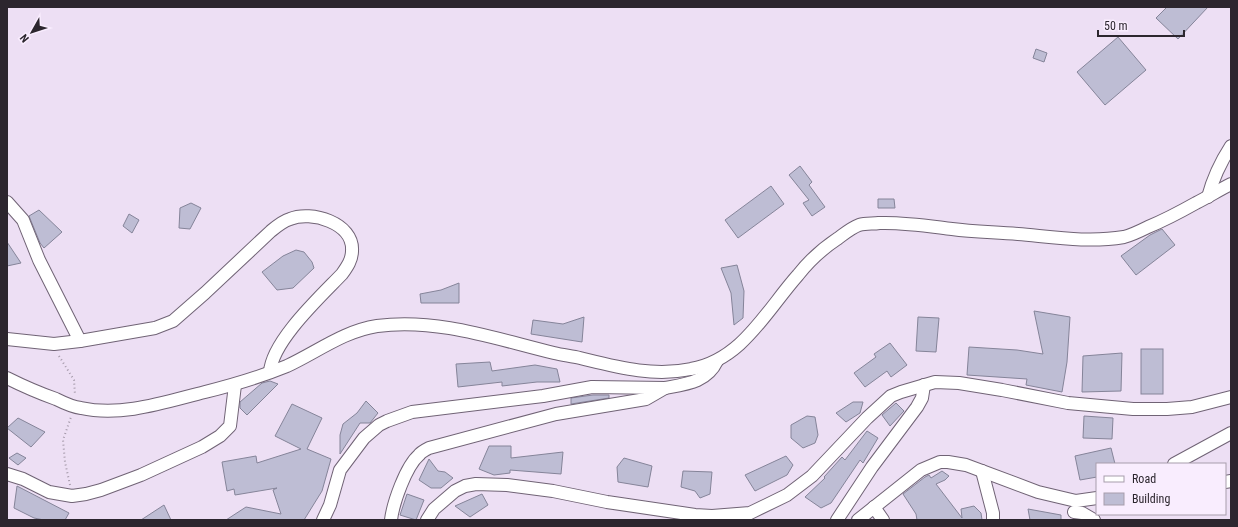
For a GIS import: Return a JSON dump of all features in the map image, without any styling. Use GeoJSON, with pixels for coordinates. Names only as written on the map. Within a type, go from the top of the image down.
{"type":"FeatureCollection","features":[{"type":"Feature","properties":{"kind":"street"},"geometry":{"type":"LineString","coordinates":[[1208,197],[1213,178],[1231,146]]}},
{"type":"Feature","properties":{"kind":"street"},"geometry":{"type":"LineString","coordinates":[[7,378],[20,385],[74,407],[98,410],[116,410],[180,399],[235,385],[288,365],[332,341],[357,331],[373,326],[385,325],[429,325],[493,337],[555,354],[633,370],[663,372],[683,371],[717,360],[734,348],[754,330],[796,277],[825,247],[860,225],[887,223],[910,224],[965,231],[1014,233],[1073,240],[1096,240],[1127,236],[1180,212],[1231,184]]}},
{"type":"Feature","properties":{"kind":"street"},"geometry":{"type":"LineString","coordinates":[[7,202],[23,220],[39,260],[80,341]]}},
{"type":"Feature","properties":{"kind":"street"},"geometry":{"type":"LineString","coordinates":[[7,339],[54,344],[80,341],[155,328],[164,325],[173,321],[206,293],[271,230],[290,218],[302,216],[320,217],[334,224],[346,234],[351,242],[352,251],[348,265],[342,274],[291,329],[280,346],[272,363],[270,372]]}},
{"type":"Feature","properties":{"kind":"street"},"geometry":{"type":"LineString","coordinates":[[323,520],[330,505],[340,470],[364,438],[379,425],[387,421],[412,412],[543,396],[592,387],[665,388],[703,377],[711,371],[717,360]]}},
{"type":"Feature","properties":{"kind":"street"},"geometry":{"type":"LineString","coordinates":[[631,387],[633,370]]}},
{"type":"Feature","properties":{"kind":"street"},"geometry":{"type":"LineString","coordinates":[[428,520],[434,509],[455,491],[465,486],[476,484],[507,485],[553,491],[607,502],[695,515],[712,516],[750,513],[787,495],[812,476],[867,418],[891,396],[935,382],[945,382],[1023,393],[1068,403],[1133,409],[1192,407],[1231,397]]}},
{"type":"Feature","properties":{"kind":"street"},"geometry":{"type":"LineString","coordinates":[[7,474],[18,477],[49,492],[72,496],[86,494],[141,475],[214,441],[230,426],[235,385]]}},
{"type":"Feature","properties":{"kind":"street"},"geometry":{"type":"LineString","coordinates":[[837,520],[872,467],[917,407],[922,398],[924,385]]}},
{"type":"Feature","properties":{"kind":"street"},"geometry":{"type":"LineString","coordinates":[[391,520],[392,509],[397,495],[410,467],[419,455],[429,448],[556,414],[646,399],[665,388]]}},
{"type":"Feature","properties":{"kind":"street"},"geometry":{"type":"LineString","coordinates":[[1176,463],[1231,433]]}},
{"type":"Feature","properties":{"kind":"street"},"geometry":{"type":"LineString","coordinates":[[858,520],[921,470],[935,464],[948,462],[957,463],[982,471],[1038,492],[1094,520]]}},
{"type":"Feature","properties":{"kind":"street"},"geometry":{"type":"LineString","coordinates":[[982,471],[993,513],[993,520]]}},
{"type":"Feature","properties":{"kind":"street"},"geometry":{"type":"LineString","coordinates":[[1074,511],[1096,499]]}},
{"type":"Feature","properties":{"kind":"street"},"geometry":{"type":"LineString","coordinates":[[874,507],[883,520]]}},
{"type":"Feature","properties":{"kind":"path"},"geometry":{"type":"LineString","coordinates":[[54,344],[62,362],[74,380],[74,407],[63,440],[72,496]]}},
{"type":"Feature","properties":{"kind":"building"},"geometry":{"type":"Polygon","coordinates":[[[1167,7],[1208,7],[1178,39],[1156,18],[1167,7]]]}},
{"type":"Feature","properties":{"kind":"building"},"geometry":{"type":"Polygon","coordinates":[[[1118,37],[1146,70],[1105,105],[1077,72],[1118,37]]]}},
{"type":"Feature","properties":{"kind":"building"},"geometry":{"type":"Polygon","coordinates":[[[1036,49],[1047,53],[1044,62],[1033,58],[1036,49]]]}},
{"type":"Feature","properties":{"kind":"building"},"geometry":{"type":"Polygon","coordinates":[[[800,166],[812,182],[809,185],[825,207],[812,216],[803,203],[809,200],[789,175],[800,166]]]}},
{"type":"Feature","properties":{"kind":"building"},"geometry":{"type":"Polygon","coordinates":[[[771,186],[784,204],[738,238],[725,220],[771,186]]]}},
{"type":"Feature","properties":{"kind":"building"},"geometry":{"type":"Polygon","coordinates":[[[878,199],[894,199],[895,208],[878,208],[878,199]]]}},
{"type":"Feature","properties":{"kind":"building"},"geometry":{"type":"Polygon","coordinates":[[[191,203],[201,208],[190,229],[179,228],[180,208],[191,203]]]}},
{"type":"Feature","properties":{"kind":"building"},"geometry":{"type":"Polygon","coordinates":[[[39,210],[62,232],[44,248],[40,243],[29,216],[39,210]]]}},
{"type":"Feature","properties":{"kind":"building"},"geometry":{"type":"Polygon","coordinates":[[[129,214],[139,220],[132,233],[123,226],[129,214]]]}},
{"type":"Feature","properties":{"kind":"building"},"geometry":{"type":"Polygon","coordinates":[[[1162,229],[1175,245],[1136,275],[1121,256],[1150,235],[1162,229]]]}},
{"type":"Feature","properties":{"kind":"building"},"geometry":{"type":"Polygon","coordinates":[[[7,242],[21,263],[7,266],[7,242]]]}},
{"type":"Feature","properties":{"kind":"building"},"geometry":{"type":"Polygon","coordinates":[[[296,250],[304,252],[312,262],[314,268],[293,288],[277,290],[262,272],[283,256],[296,250]]]}},
{"type":"Feature","properties":{"kind":"building"},"geometry":{"type":"Polygon","coordinates":[[[737,265],[744,291],[743,318],[734,325],[731,293],[721,268],[737,265]]]}},
{"type":"Feature","properties":{"kind":"building"},"geometry":{"type":"Polygon","coordinates":[[[459,283],[459,303],[421,303],[420,294],[441,290],[459,283]]]}},
{"type":"Feature","properties":{"kind":"building"},"geometry":{"type":"Polygon","coordinates":[[[1034,311],[1070,317],[1067,362],[1062,392],[1026,385],[1027,379],[967,375],[969,347],[1017,350],[1043,354],[1034,311]]]}},
{"type":"Feature","properties":{"kind":"building"},"geometry":{"type":"Polygon","coordinates":[[[584,317],[582,342],[531,334],[533,320],[563,324],[584,317]]]}},
{"type":"Feature","properties":{"kind":"building"},"geometry":{"type":"Polygon","coordinates":[[[918,317],[939,318],[936,352],[916,351],[918,317]]]}},
{"type":"Feature","properties":{"kind":"building"},"geometry":{"type":"Polygon","coordinates":[[[890,343],[907,365],[891,377],[887,371],[865,387],[854,373],[876,357],[874,354],[890,343]]]}},
{"type":"Feature","properties":{"kind":"building"},"geometry":{"type":"Polygon","coordinates":[[[1141,349],[1163,349],[1163,394],[1141,394],[1141,349]]]}},
{"type":"Feature","properties":{"kind":"building"},"geometry":{"type":"Polygon","coordinates":[[[1122,353],[1121,391],[1082,392],[1083,356],[1122,353]]]}},
{"type":"Feature","properties":{"kind":"building"},"geometry":{"type":"Polygon","coordinates":[[[490,362],[492,371],[535,365],[557,369],[560,382],[537,382],[502,386],[502,382],[458,387],[456,364],[490,362]]]}},
{"type":"Feature","properties":{"kind":"building"},"geometry":{"type":"Polygon","coordinates":[[[270,381],[278,384],[247,415],[240,408],[240,402],[262,383],[270,381]]]}},
{"type":"Feature","properties":{"kind":"building"},"geometry":{"type":"Polygon","coordinates":[[[593,395],[609,395],[609,398],[571,404],[571,398],[593,395]]]}},
{"type":"Feature","properties":{"kind":"building"},"geometry":{"type":"Polygon","coordinates":[[[366,401],[378,413],[370,423],[360,423],[340,454],[340,435],[343,424],[357,413],[366,401]]]}},
{"type":"Feature","properties":{"kind":"building"},"geometry":{"type":"Polygon","coordinates":[[[853,402],[863,402],[860,413],[846,422],[836,413],[853,402]]]}},
{"type":"Feature","properties":{"kind":"building"},"geometry":{"type":"Polygon","coordinates":[[[896,403],[904,411],[890,426],[882,415],[896,403]]]}},
{"type":"Feature","properties":{"kind":"building"},"geometry":{"type":"Polygon","coordinates":[[[292,404],[322,418],[307,449],[331,459],[322,491],[304,520],[226,520],[246,507],[281,514],[273,490],[277,488],[235,495],[234,489],[227,491],[222,462],[256,456],[257,463],[301,449],[275,436],[292,404]]]}},
{"type":"Feature","properties":{"kind":"building"},"geometry":{"type":"Polygon","coordinates":[[[807,416],[815,417],[818,435],[815,443],[803,448],[791,438],[791,425],[807,416]]]}},
{"type":"Feature","properties":{"kind":"building"},"geometry":{"type":"Polygon","coordinates":[[[1084,416],[1113,418],[1112,439],[1083,438],[1084,416]]]}},
{"type":"Feature","properties":{"kind":"building"},"geometry":{"type":"Polygon","coordinates":[[[18,418],[45,432],[31,447],[7,428],[18,418]]]}},
{"type":"Feature","properties":{"kind":"building"},"geometry":{"type":"Polygon","coordinates":[[[867,431],[878,438],[863,463],[860,460],[831,503],[821,508],[805,497],[825,478],[824,477],[842,457],[845,460],[867,431]]]}},
{"type":"Feature","properties":{"kind":"building"},"geometry":{"type":"Polygon","coordinates":[[[489,446],[511,446],[511,458],[563,452],[561,474],[510,470],[510,473],[494,475],[479,469],[489,446]]]}},
{"type":"Feature","properties":{"kind":"building"},"geometry":{"type":"Polygon","coordinates":[[[1111,448],[1115,463],[1096,463],[1096,477],[1080,480],[1075,456],[1111,448]]]}},
{"type":"Feature","properties":{"kind":"building"},"geometry":{"type":"Polygon","coordinates":[[[17,453],[26,458],[18,465],[9,458],[17,453]]]}},
{"type":"Feature","properties":{"kind":"building"},"geometry":{"type":"Polygon","coordinates":[[[786,456],[793,465],[787,475],[755,491],[745,475],[786,456]]]}},
{"type":"Feature","properties":{"kind":"building"},"geometry":{"type":"Polygon","coordinates":[[[624,458],[652,466],[648,487],[618,482],[617,467],[624,458]]]}},
{"type":"Feature","properties":{"kind":"building"},"geometry":{"type":"Polygon","coordinates":[[[429,459],[438,471],[445,472],[453,478],[441,488],[431,488],[419,480],[429,459]]]}},
{"type":"Feature","properties":{"kind":"building"},"geometry":{"type":"Polygon","coordinates":[[[683,471],[712,472],[710,494],[700,498],[695,491],[681,487],[683,471]]]}},
{"type":"Feature","properties":{"kind":"building"},"geometry":{"type":"Polygon","coordinates":[[[942,471],[949,476],[945,480],[936,484],[962,518],[961,509],[974,506],[981,513],[982,520],[917,520],[916,514],[903,494],[925,477],[929,475],[931,478],[942,471]]]}},
{"type":"Feature","properties":{"kind":"building"},"geometry":{"type":"Polygon","coordinates":[[[17,486],[69,513],[65,520],[44,520],[34,518],[14,508],[17,486]]]}},
{"type":"Feature","properties":{"kind":"building"},"geometry":{"type":"Polygon","coordinates":[[[407,494],[424,500],[416,520],[400,515],[407,494]]]}},
{"type":"Feature","properties":{"kind":"building"},"geometry":{"type":"Polygon","coordinates":[[[482,494],[488,505],[470,517],[455,506],[482,494]]]}},
{"type":"Feature","properties":{"kind":"building"},"geometry":{"type":"Polygon","coordinates":[[[164,505],[171,520],[141,520],[164,505]]]}},
{"type":"Feature","properties":{"kind":"building"},"geometry":{"type":"Polygon","coordinates":[[[1028,509],[1061,515],[1061,520],[1030,520],[1028,509]]]}}]}
